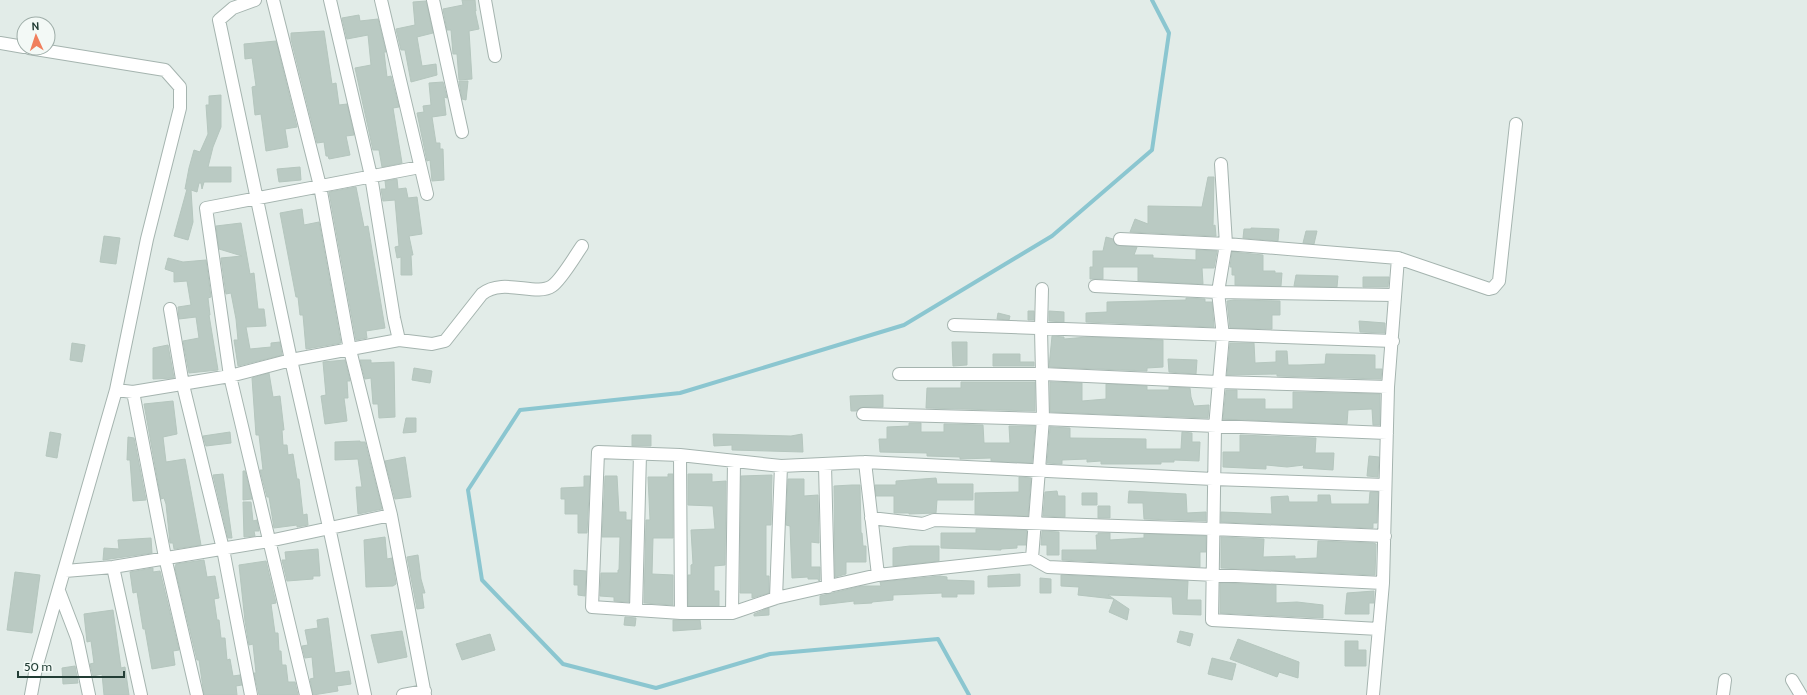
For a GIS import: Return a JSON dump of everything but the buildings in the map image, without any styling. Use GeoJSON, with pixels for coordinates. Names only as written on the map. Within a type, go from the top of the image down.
{"type":"FeatureCollection","features":[{"type":"Feature","properties":{"kind":"street"},"geometry":{"type":"LineString","coordinates":[[255,0],[233,8],[220,20],[291,360],[365,695]]}},
{"type":"Feature","properties":{"kind":"street"},"geometry":{"type":"LineString","coordinates":[[273,0],[320,186],[350,350],[391,515],[425,693],[403,695]]}},
{"type":"Feature","properties":{"kind":"street"},"geometry":{"type":"LineString","coordinates":[[330,0],[371,176],[394,318],[399,340]]}},
{"type":"Feature","properties":{"kind":"street"},"geometry":{"type":"LineString","coordinates":[[381,0],[427,194]]}},
{"type":"Feature","properties":{"kind":"street"},"geometry":{"type":"LineString","coordinates":[[433,0],[462,132]]}},
{"type":"Feature","properties":{"kind":"street"},"geometry":{"type":"LineString","coordinates":[[485,0],[495,56]]}},
{"type":"Feature","properties":{"kind":"street"},"geometry":{"type":"LineString","coordinates":[[0,43],[16,46]]}},
{"type":"Feature","properties":{"kind":"street"},"geometry":{"type":"LineString","coordinates":[[31,695],[36,668],[116,390],[147,239],[180,108],[180,87],[165,70],[56,52]]}},
{"type":"Feature","properties":{"kind":"street"},"geometry":{"type":"LineString","coordinates":[[1120,239],[1226,244],[1398,258],[1489,288],[1497,286],[1516,124]]}},
{"type":"Feature","properties":{"kind":"street"},"geometry":{"type":"LineString","coordinates":[[1222,164],[1226,244],[1218,292],[1223,336],[1214,427],[1211,576],[1212,620],[1379,629]]}},
{"type":"Feature","properties":{"kind":"street"},"geometry":{"type":"LineString","coordinates":[[306,695],[230,376],[206,208],[420,167]]}},
{"type":"Feature","properties":{"kind":"street"},"geometry":{"type":"LineString","coordinates":[[116,390],[133,392],[183,385],[230,376],[291,360],[399,340],[432,344],[445,341],[482,294],[488,290],[500,287],[547,288],[554,284],[582,246]]}},
{"type":"Feature","properties":{"kind":"street"},"geometry":{"type":"LineString","coordinates":[[1373,695],[1382,583],[1388,387],[1393,341],[1394,295],[1398,258]]}},
{"type":"Feature","properties":{"kind":"street"},"geometry":{"type":"LineString","coordinates":[[1095,286],[1218,292],[1394,295]]}},
{"type":"Feature","properties":{"kind":"street"},"geometry":{"type":"LineString","coordinates":[[1032,558],[1036,523],[1043,418],[1041,329],[1042,289]]}},
{"type":"Feature","properties":{"kind":"street"},"geometry":{"type":"LineString","coordinates":[[170,309],[183,385],[223,549],[251,695]]}},
{"type":"Feature","properties":{"kind":"street"},"geometry":{"type":"LineString","coordinates":[[954,325],[1393,341]]}},
{"type":"Feature","properties":{"kind":"street"},"geometry":{"type":"LineString","coordinates":[[899,374],[1043,374],[1218,382],[1388,387]]}},
{"type":"Feature","properties":{"kind":"street"},"geometry":{"type":"LineString","coordinates":[[133,392],[165,557],[197,695]]}},
{"type":"Feature","properties":{"kind":"street"},"geometry":{"type":"LineString","coordinates":[[863,414],[1043,418],[1214,427],[1387,433]]}},
{"type":"Feature","properties":{"kind":"street"},"geometry":{"type":"LineString","coordinates":[[1382,583],[1048,567],[1032,558],[878,575],[776,598],[732,613],[681,613],[592,607],[598,452],[680,455],[781,466],[865,462],[1214,479],[1385,485]]}},
{"type":"Feature","properties":{"kind":"street"},"geometry":{"type":"LineString","coordinates":[[636,610],[640,454]]}},
{"type":"Feature","properties":{"kind":"street"},"geometry":{"type":"LineString","coordinates":[[680,455],[681,613]]}},
{"type":"Feature","properties":{"kind":"street"},"geometry":{"type":"LineString","coordinates":[[732,613],[734,461]]}},
{"type":"Feature","properties":{"kind":"street"},"geometry":{"type":"LineString","coordinates":[[865,462],[870,518],[878,575]]}},
{"type":"Feature","properties":{"kind":"street"},"geometry":{"type":"LineString","coordinates":[[825,465],[828,587]]}},
{"type":"Feature","properties":{"kind":"street"},"geometry":{"type":"LineString","coordinates":[[776,598],[781,466]]}},
{"type":"Feature","properties":{"kind":"street"},"geometry":{"type":"LineString","coordinates":[[65,571],[113,567],[165,557],[223,549],[269,541],[391,515]]}},
{"type":"Feature","properties":{"kind":"street"},"geometry":{"type":"LineString","coordinates":[[870,518],[923,524],[934,520],[1384,536]]}},
{"type":"Feature","properties":{"kind":"street"},"geometry":{"type":"LineString","coordinates":[[113,567],[142,695]]}},
{"type":"Feature","properties":{"kind":"street"},"geometry":{"type":"LineString","coordinates":[[59,591],[77,638],[89,695]]}},
{"type":"Feature","properties":{"kind":"street"},"geometry":{"type":"LineString","coordinates":[[1723,695],[1726,680]]}},
{"type":"Feature","properties":{"kind":"street"},"geometry":{"type":"LineString","coordinates":[[1792,680],[1801,695]]}},
{"type":"Feature","properties":{"kind":"waterway"},"geometry":{"type":"LineString","coordinates":[[969,695],[938,639],[770,654],[656,688],[563,664],[482,580],[468,490],[520,410],[680,393],[904,325],[1052,236],[1152,150],[1169,33],[1152,0]]}}]}
